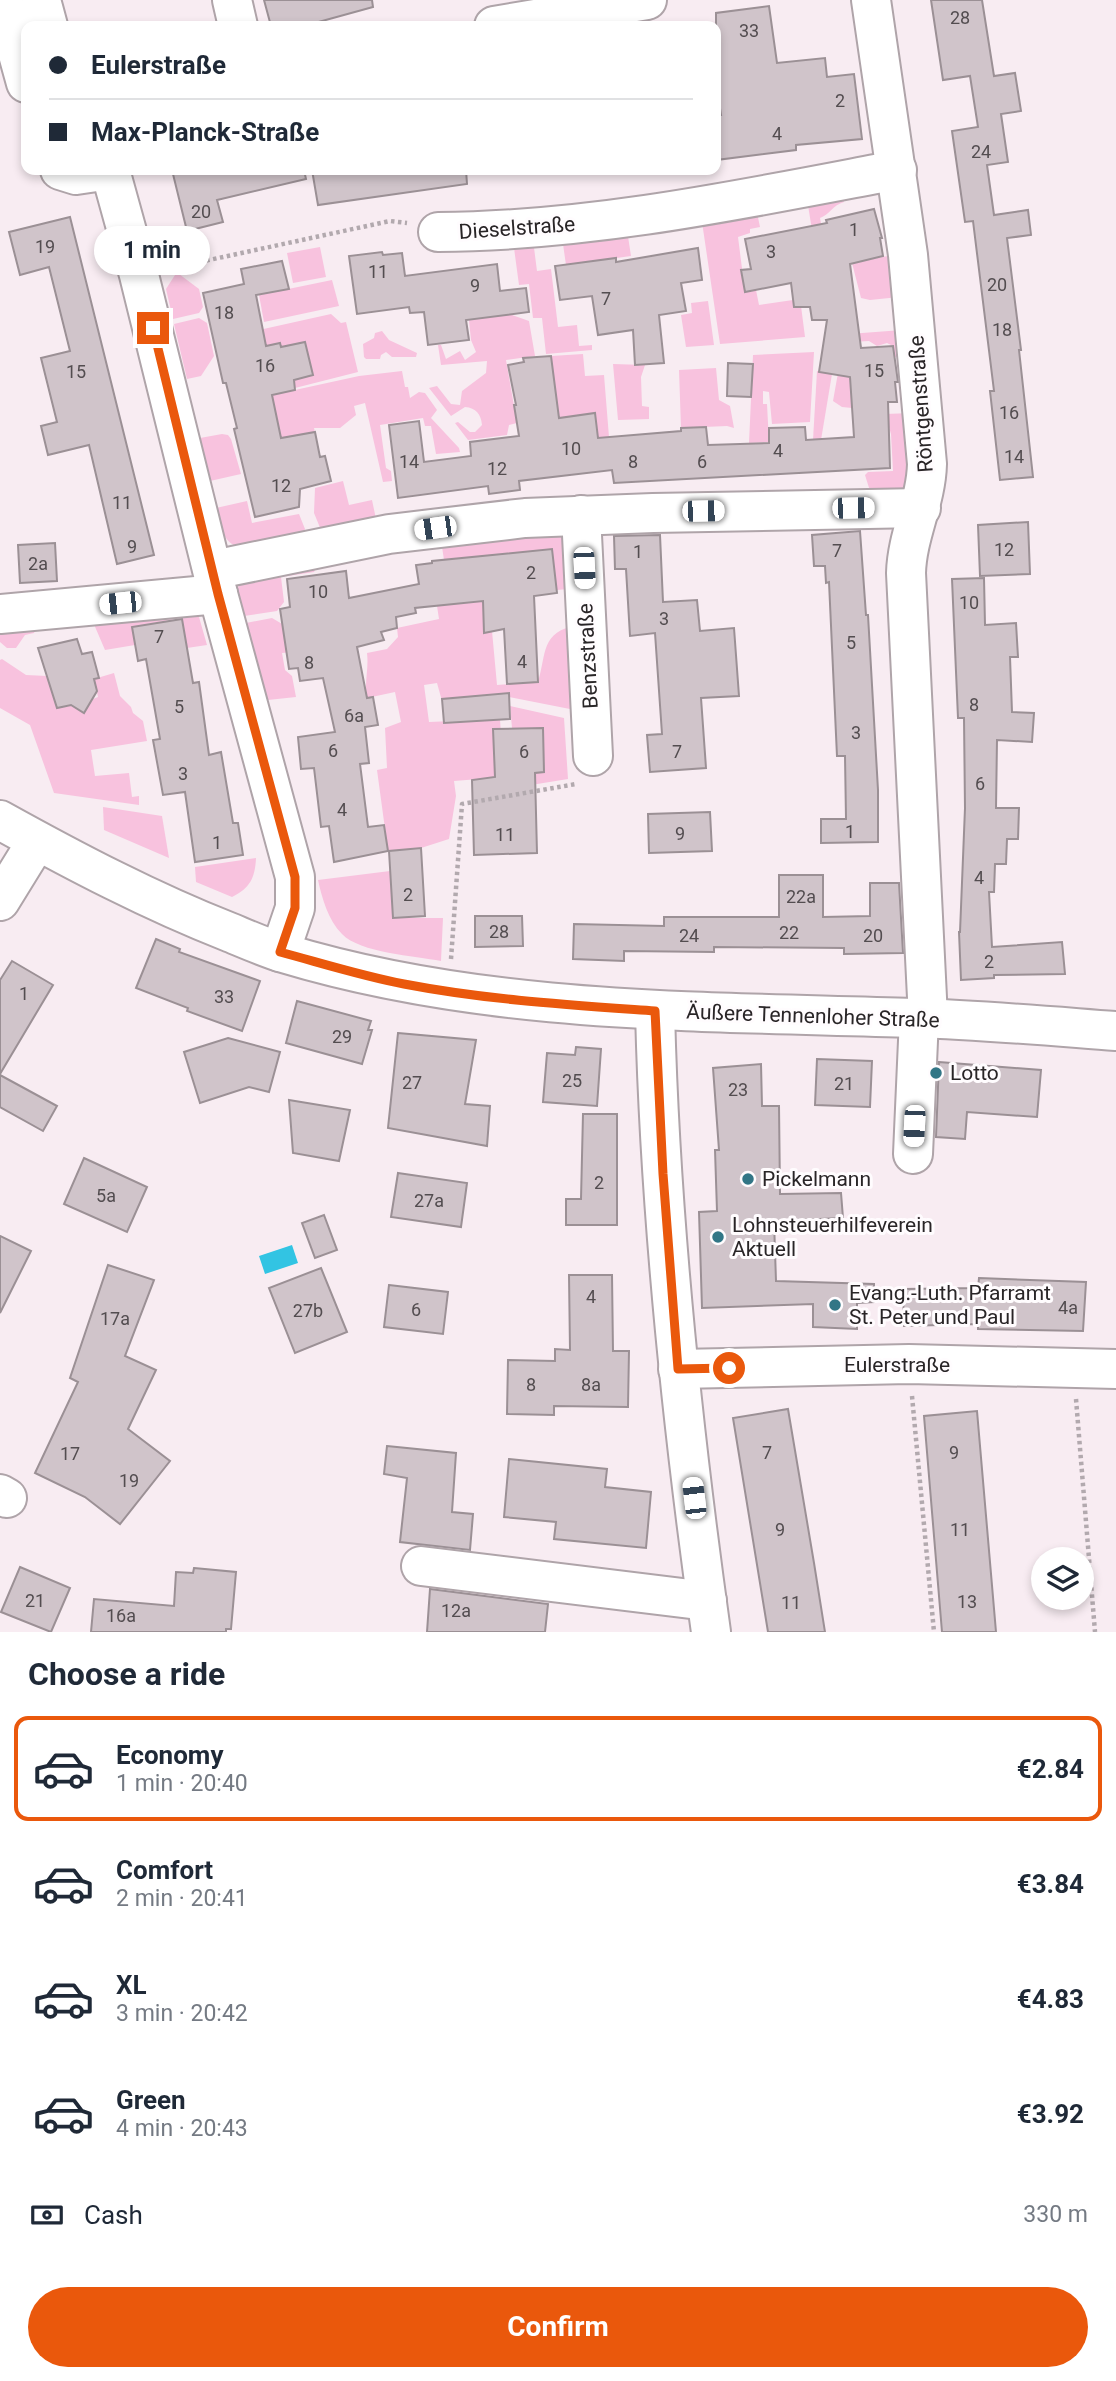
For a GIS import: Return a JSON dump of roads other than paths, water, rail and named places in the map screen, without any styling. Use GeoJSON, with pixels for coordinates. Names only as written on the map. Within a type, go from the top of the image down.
{"type":"FeatureCollection","features":[{"type":"Feature","properties":{"kind":"street"},"geometry":{"type":"LineString","coordinates":[[3,0],[21,65]]}},
{"type":"Feature","properties":{"kind":"street"},"geometry":{"type":"LineString","coordinates":[[41,0],[47,21]]}},
{"type":"Feature","properties":{"kind":"street"},"geometry":{"type":"LineString","coordinates":[[232,0],[237,21]]}},
{"type":"Feature","properties":{"kind":"street"},"geometry":{"type":"LineString","coordinates":[[523,21],[647,0]]}},
{"type":"Feature","properties":{"kind":"street","name":"Röntgenstraße"},"geometry":{"type":"LineString","coordinates":[[872,0],[909,267],[925,428],[927,478],[921,508],[907,551],[906,573],[923,1018],[913,1154]]}},
{"type":"Feature","properties":{"kind":"street","name":"Dieselstraße"},"geometry":{"type":"LineString","coordinates":[[438,232],[520,230],[621,219],[897,170]]}},
{"type":"Feature","properties":{"kind":"street"},"geometry":{"type":"LineString","coordinates":[[111,175],[295,877],[295,908],[280,952]]}},
{"type":"Feature","properties":{"kind":"street"},"geometry":{"type":"LineString","coordinates":[[0,614],[216,582],[389,534],[581,515],[865,507],[921,508]]}},
{"type":"Feature","properties":{"kind":"street","name":"Benzstraße"},"geometry":{"type":"LineString","coordinates":[[581,515],[593,756]]}},
{"type":"Feature","properties":{"kind":"street","name":"Äußere Tennenloher Straße"},"geometry":{"type":"LineString","coordinates":[[0,820],[187,916],[280,952],[387,980],[534,1002],[655,1011],[923,1018],[1116,1031]]}},
{"type":"Feature","properties":{"kind":"street"},"geometry":{"type":"LineString","coordinates":[[0,901],[37,841]]}},
{"type":"Feature","properties":{"kind":"street"},"geometry":{"type":"LineString","coordinates":[[421,1566],[709,1617],[678,1369],[663,1174],[655,1011]]}},
{"type":"Feature","properties":{"kind":"street","name":"Eulerstraße"},"geometry":{"type":"LineString","coordinates":[[678,1369],[909,1364],[1116,1369]]}},
{"type":"Feature","properties":{"kind":"water"},"geometry":{"type":"Polygon","coordinates":[[[292,1245],[298,1263],[265,1274],[259,1256],[292,1245]]]}},
{"type":"Feature","properties":{"kind":"place","name":"Lotto"},"geometry":{"type":"Point","coordinates":[936,1073]}},
{"type":"Feature","properties":{"kind":"place","name":"Pickelmann"},"geometry":{"type":"Point","coordinates":[748,1179]}},
{"type":"Feature","properties":{"kind":"place","name":"Lohnsteuerhilfeverein Aktuell"},"geometry":{"type":"Point","coordinates":[718,1237]}},
{"type":"Feature","properties":{"kind":"place","name":"Evang.-Luth. Pfarramt St. Peter und Paul"},"geometry":{"type":"Point","coordinates":[835,1305]}}]}
